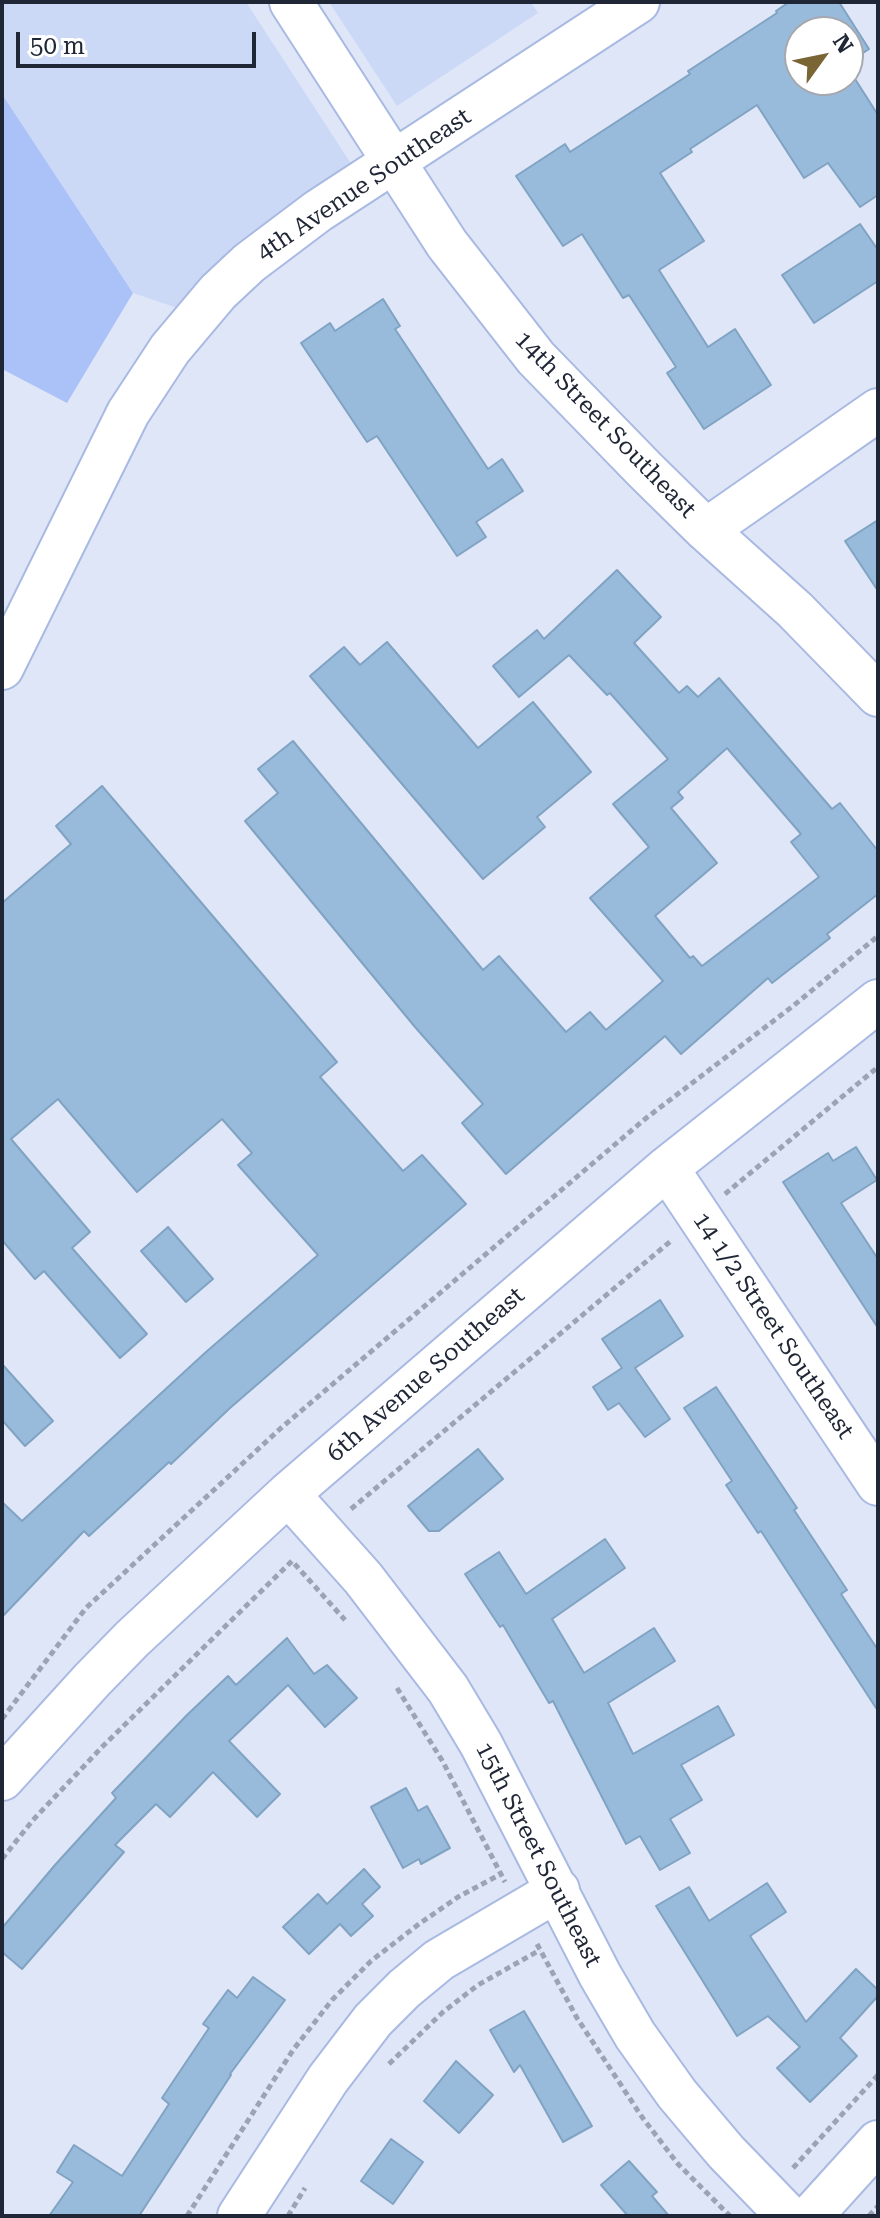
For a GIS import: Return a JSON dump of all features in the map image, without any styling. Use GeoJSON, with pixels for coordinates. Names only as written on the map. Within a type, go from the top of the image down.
{"type":"FeatureCollection","features":[{"type":"Feature","properties":{"kind":"street","name":"14th Street Southeast"},"geometry":{"type":"LineString","coordinates":[[291,2],[447,244],[536,358],[579,405],[706,530],[795,610],[878,695]]}},
{"type":"Feature","properties":{"kind":"street","name":"4th Avenue Southeast"},"geometry":{"type":"LineString","coordinates":[[2,668],[128,413],[177,339],[218,292],[249,263],[318,211],[638,2]]}},
{"type":"Feature","properties":{"kind":"street"},"geometry":{"type":"LineString","coordinates":[[706,530],[878,410]]}},
{"type":"Feature","properties":{"kind":"street","name":"6th Avenue Southeast"},"geometry":{"type":"LineString","coordinates":[[2,1779],[142,1630],[288,1494],[667,1168],[878,1001]]}},
{"type":"Feature","properties":{"kind":"street","name":"14 1/2 Street Southeast"},"geometry":{"type":"LineString","coordinates":[[667,1168],[878,1484]]}},
{"type":"Feature","properties":{"kind":"street","name":"15th Street Southeast"},"geometry":{"type":"LineString","coordinates":[[288,1494],[409,1634],[448,1689],[481,1744],[600,1975],[635,2035],[726,2152],[788,2216]]}},
{"type":"Feature","properties":{"kind":"street"},"geometry":{"type":"LineString","coordinates":[[239,2216],[328,2079],[373,2020],[439,1960],[558,1890]]}},
{"type":"Feature","properties":{"kind":"street"},"geometry":{"type":"LineString","coordinates":[[811,2216],[878,2142]]}},
{"type":"Feature","properties":{"kind":"path"},"geometry":{"type":"LineString","coordinates":[[2,1719],[86,1608],[258,1448],[645,1119],[793,1006],[878,936]]}},
{"type":"Feature","properties":{"kind":"path"},"geometry":{"type":"LineString","coordinates":[[734,1187],[878,1067]]}},
{"type":"Feature","properties":{"kind":"path"},"geometry":{"type":"LineString","coordinates":[[351,1509],[671,1241]]}},
{"type":"Feature","properties":{"kind":"path"},"geometry":{"type":"LineString","coordinates":[[2,1859],[33,1820],[103,1746],[292,1561],[348,1623]]}},
{"type":"Feature","properties":{"kind":"path"},"geometry":{"type":"LineString","coordinates":[[394,1684],[443,1762],[501,1874]]}},
{"type":"Feature","properties":{"kind":"path"},"geometry":{"type":"LineString","coordinates":[[389,2064],[443,2012],[478,1985],[540,1950]]}},
{"type":"Feature","properties":{"kind":"path"},"geometry":{"type":"LineString","coordinates":[[793,2169],[878,2075]]}},
{"type":"Feature","properties":{"kind":"path"},"geometry":{"type":"LineString","coordinates":[[288,2216],[309,2182]]}},
{"type":"Feature","properties":{"kind":"path"},"geometry":{"type":"LineString","coordinates":[[869,2216],[878,2206]]}},
{"type":"Feature","properties":{"kind":"shaded area"},"geometry":{"type":"Polygon","coordinates":[[[2,2],[246,2],[363,182],[198,315],[133,293],[2,94],[2,2]]]}},
{"type":"Feature","properties":{"kind":"shaded area"},"geometry":{"type":"Polygon","coordinates":[[[329,2],[531,2],[538,13],[397,106],[329,2]]]}},
{"type":"Feature","properties":{"kind":"shaded area"},"geometry":{"type":"Polygon","coordinates":[[[2,94],[133,293],[67,403],[2,369],[2,94]]]}},
{"type":"Feature","properties":{"kind":"building"},"geometry":{"type":"Polygon","coordinates":[[[789,2],[839,2],[848,16],[784,16],[784,96],[864,96],[864,93],[878,115],[878,195],[860,207],[828,163],[804,178],[757,105],[690,149],[692,152],[660,173],[704,241],[659,270],[708,347],[735,329],[771,385],[704,429],[667,373],[676,367],[629,295],[623,298],[582,234],[563,246],[516,176],[565,144],[570,152],[690,74],[688,71],[789,2]]]}},
{"type":"Feature","properties":{"kind":"building"},"geometry":{"type":"Polygon","coordinates":[[[860,224],[878,250],[878,281],[814,323],[782,275],[860,224]]]}},
{"type":"Feature","properties":{"kind":"building"},"geometry":{"type":"Polygon","coordinates":[[[383,299],[400,326],[395,329],[488,469],[502,459],[523,491],[476,522],[486,537],[457,556],[377,436],[367,442],[301,343],[330,323],[335,331],[383,299]]]}},
{"type":"Feature","properties":{"kind":"building"},"geometry":{"type":"Polygon","coordinates":[[[878,520],[878,591],[845,541],[878,520]]]}},
{"type":"Feature","properties":{"kind":"building"},"geometry":{"type":"Polygon","coordinates":[[[617,570],[661,617],[634,643],[679,693],[687,686],[698,697],[719,678],[832,809],[840,803],[878,851],[878,894],[827,934],[830,938],[772,983],[768,978],[681,1054],[665,1036],[506,1174],[462,1123],[483,1104],[415,1027],[245,821],[278,793],[258,769],[293,741],[483,970],[499,956],[566,1032],[590,1012],[606,1030],[663,981],[590,898],[649,847],[613,804],[668,759],[610,693],[607,695],[569,655],[519,697],[493,666],[537,630],[544,639],[617,570]],[[727,748],[678,792],[683,798],[671,808],[717,863],[655,916],[690,958],[693,956],[702,966],[819,877],[791,842],[801,834],[727,748]]]}},
{"type":"Feature","properties":{"kind":"building"},"geometry":{"type":"Polygon","coordinates":[[[387,642],[478,748],[533,702],[591,772],[537,817],[545,827],[483,879],[310,676],[344,647],[360,665],[387,642]]]}},
{"type":"Feature","properties":{"kind":"building"},"geometry":{"type":"Polygon","coordinates":[[[102,786],[337,1062],[320,1077],[403,1171],[422,1155],[466,1204],[230,1408],[89,1536],[84,1531],[2,1617],[2,1502],[22,1521],[206,1352],[318,1255],[238,1165],[252,1153],[222,1119],[137,1192],[58,1099],[11,1139],[90,1232],[72,1248],[147,1334],[120,1358],[44,1271],[35,1279],[2,1240],[2,903],[71,844],[56,826],[102,786]]]}},
{"type":"Feature","properties":{"kind":"building"},"geometry":{"type":"Polygon","coordinates":[[[856,1147],[877,1180],[841,1203],[878,1259],[878,1328],[783,1182],[828,1153],[833,1161],[856,1147]]]}},
{"type":"Feature","properties":{"kind":"building"},"geometry":{"type":"Polygon","coordinates":[[[168,1227],[213,1279],[186,1302],[141,1251],[168,1227]]]}},
{"type":"Feature","properties":{"kind":"building"},"geometry":{"type":"Polygon","coordinates":[[[660,1300],[683,1336],[635,1368],[670,1419],[645,1437],[619,1403],[608,1410],[593,1387],[622,1368],[602,1339],[660,1300]]]}},
{"type":"Feature","properties":{"kind":"building"},"geometry":{"type":"Polygon","coordinates":[[[2,1364],[53,1421],[25,1446],[2,1420],[2,1364]]]}},
{"type":"Feature","properties":{"kind":"building"},"geometry":{"type":"Polygon","coordinates":[[[716,1387],[797,1508],[794,1510],[847,1590],[841,1594],[878,1650],[878,1711],[761,1531],[758,1533],[726,1485],[732,1481],[684,1408],[716,1387]]]}},
{"type":"Feature","properties":{"kind":"building"},"geometry":{"type":"Polygon","coordinates":[[[478,1449],[503,1479],[439,1531],[429,1531],[408,1506],[478,1449]]]}},
{"type":"Feature","properties":{"kind":"building"},"geometry":{"type":"Polygon","coordinates":[[[605,1539],[625,1568],[552,1619],[584,1673],[654,1628],[675,1661],[608,1703],[633,1754],[718,1706],[734,1735],[681,1765],[702,1800],[670,1819],[690,1853],[660,1870],[640,1836],[626,1844],[553,1701],[549,1703],[503,1625],[500,1627],[465,1574],[499,1552],[526,1594],[605,1539]]]}},
{"type":"Feature","properties":{"kind":"building"},"geometry":{"type":"Polygon","coordinates":[[[287,1638],[314,1674],[327,1665],[357,1698],[325,1727],[288,1685],[229,1741],[280,1794],[257,1817],[213,1772],[170,1817],[156,1804],[115,1845],[124,1852],[22,1969],[2,1952],[2,1928],[116,1798],[112,1793],[228,1676],[236,1685],[287,1638]]]}},
{"type":"Feature","properties":{"kind":"building"},"geometry":{"type":"Polygon","coordinates":[[[406,1788],[418,1811],[427,1806],[450,1848],[421,1864],[419,1859],[403,1868],[371,1807],[406,1788]]]}},
{"type":"Feature","properties":{"kind":"building"},"geometry":{"type":"Polygon","coordinates":[[[364,1869],[380,1887],[362,1904],[373,1916],[351,1936],[340,1924],[309,1954],[283,1927],[318,1894],[327,1904],[364,1869]]]}},
{"type":"Feature","properties":{"kind":"building"},"geometry":{"type":"Polygon","coordinates":[[[767,1883],[786,1912],[750,1936],[806,2022],[856,1969],[878,1990],[878,1996],[840,2038],[857,2056],[810,2102],[777,2068],[800,2047],[768,2016],[737,2036],[656,1906],[689,1887],[709,1921],[767,1883]]]}},
{"type":"Feature","properties":{"kind":"building"},"geometry":{"type":"Polygon","coordinates":[[[253,1977],[285,2000],[230,2074],[139,2216],[49,2216],[73,2182],[57,2172],[74,2145],[122,2176],[169,2104],[162,2098],[209,2028],[203,2024],[228,1990],[237,1998],[253,1977]]]}},
{"type":"Feature","properties":{"kind":"building"},"geometry":{"type":"Polygon","coordinates":[[[524,2011],[592,2126],[563,2142],[520,2065],[514,2072],[490,2030],[524,2011]]]}},
{"type":"Feature","properties":{"kind":"building"},"geometry":{"type":"Polygon","coordinates":[[[456,2061],[493,2095],[459,2133],[424,2101],[456,2061]]]}},
{"type":"Feature","properties":{"kind":"building"},"geometry":{"type":"Polygon","coordinates":[[[391,2139],[423,2162],[393,2204],[361,2181],[391,2139]]]}},
{"type":"Feature","properties":{"kind":"building"},"geometry":{"type":"Polygon","coordinates":[[[629,2161],[657,2192],[652,2196],[669,2216],[628,2216],[601,2185],[629,2161]]]}}]}
